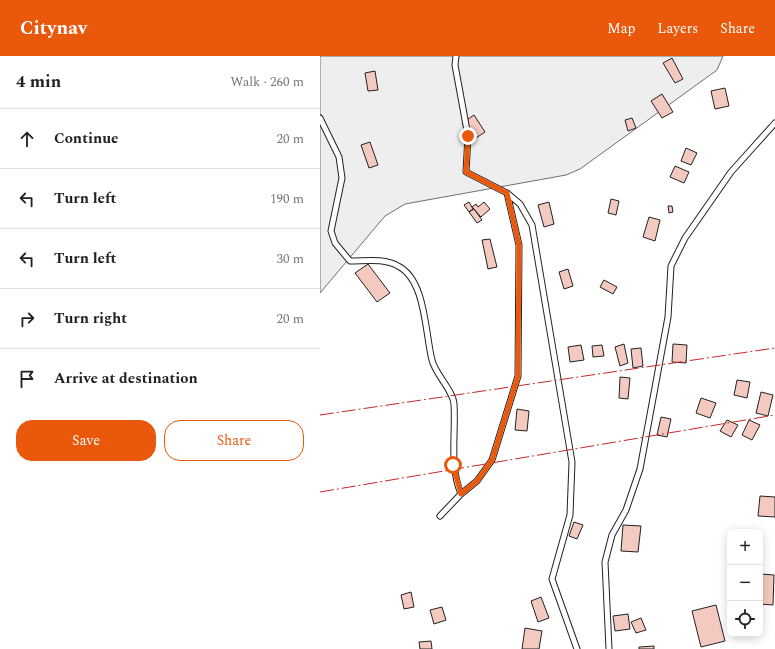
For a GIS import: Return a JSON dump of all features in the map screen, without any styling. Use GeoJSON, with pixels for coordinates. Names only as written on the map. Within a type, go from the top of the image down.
{"type":"FeatureCollection","features":[{"type":"Feature","properties":{"kind":"lane"},"geometry":{"type":"LineString","coordinates":[[456,56],[455,64],[468,136],[466,172],[507,193],[520,204],[532,225],[572,462],[570,515],[552,579],[576,649]]}},
{"type":"Feature","properties":{"kind":"lane"},"geometry":{"type":"LineString","coordinates":[[320,118],[339,156],[342,178],[331,230],[335,243],[350,261],[379,260],[398,265],[408,273],[420,295],[432,362],[454,401],[453,465],[461,494]]}},
{"type":"Feature","properties":{"kind":"lane"},"geometry":{"type":"LineString","coordinates":[[610,649],[606,562],[612,535],[626,510],[640,469],[668,316],[671,266],[685,238],[731,172],[775,123]]}},
{"type":"Feature","properties":{"kind":"lane"},"geometry":{"type":"LineString","coordinates":[[440,516],[461,494],[477,481],[492,460],[518,376],[519,245],[507,193]]}},
{"type":"Feature","properties":{"kind":"shaded area"},"geometry":{"type":"Polygon","coordinates":[[[320,56],[723,56],[717,70],[580,169],[566,175],[405,204],[385,216],[320,293],[320,56]]]}},
{"type":"Feature","properties":{"kind":"building"},"geometry":{"type":"Polygon","coordinates":[[[672,58],[683,79],[675,83],[663,63],[672,58]]]}},
{"type":"Feature","properties":{"kind":"building"},"geometry":{"type":"Polygon","coordinates":[[[375,71],[378,90],[368,91],[365,73],[375,71]]]}},
{"type":"Feature","properties":{"kind":"building"},"geometry":{"type":"Polygon","coordinates":[[[725,88],[729,106],[715,109],[711,91],[725,88]]]}},
{"type":"Feature","properties":{"kind":"building"},"geometry":{"type":"Polygon","coordinates":[[[662,94],[673,112],[662,118],[651,101],[662,94]]]}},
{"type":"Feature","properties":{"kind":"building"},"geometry":{"type":"Polygon","coordinates":[[[474,115],[485,132],[473,140],[462,123],[474,115]]]}},
{"type":"Feature","properties":{"kind":"building"},"geometry":{"type":"Polygon","coordinates":[[[632,118],[636,128],[628,131],[625,120],[632,118]]]}},
{"type":"Feature","properties":{"kind":"building"},"geometry":{"type":"Polygon","coordinates":[[[370,142],[378,165],[369,168],[361,145],[370,142]]]}},
{"type":"Feature","properties":{"kind":"building"},"geometry":{"type":"Polygon","coordinates":[[[686,148],[697,153],[691,165],[681,161],[686,148]]]}},
{"type":"Feature","properties":{"kind":"building"},"geometry":{"type":"Polygon","coordinates":[[[675,166],[689,172],[684,183],[670,177],[675,166]]]}},
{"type":"Feature","properties":{"kind":"building"},"geometry":{"type":"Polygon","coordinates":[[[611,199],[619,201],[616,215],[608,213],[611,199]]]}},
{"type":"Feature","properties":{"kind":"building"},"geometry":{"type":"Polygon","coordinates":[[[469,202],[473,209],[469,212],[464,205],[469,202]]]}},
{"type":"Feature","properties":{"kind":"building"},"geometry":{"type":"Polygon","coordinates":[[[484,202],[490,209],[481,217],[472,207],[476,204],[478,207],[484,202]]]}},
{"type":"Feature","properties":{"kind":"building"},"geometry":{"type":"Polygon","coordinates":[[[549,202],[554,224],[544,227],[538,205],[549,202]]]}},
{"type":"Feature","properties":{"kind":"building"},"geometry":{"type":"Polygon","coordinates":[[[668,206],[672,206],[673,212],[669,213],[668,206]]]}},
{"type":"Feature","properties":{"kind":"building"},"geometry":{"type":"Polygon","coordinates":[[[474,209],[482,220],[477,223],[469,212],[474,209]]]}},
{"type":"Feature","properties":{"kind":"building"},"geometry":{"type":"Polygon","coordinates":[[[649,217],[660,220],[655,241],[643,237],[649,217]]]}},
{"type":"Feature","properties":{"kind":"building"},"geometry":{"type":"Polygon","coordinates":[[[490,239],[497,267],[488,269],[482,240],[490,239]]]}},
{"type":"Feature","properties":{"kind":"building"},"geometry":{"type":"Polygon","coordinates":[[[368,264],[390,293],[377,302],[355,273],[368,264]]]}},
{"type":"Feature","properties":{"kind":"building"},"geometry":{"type":"Polygon","coordinates":[[[568,269],[573,286],[564,289],[559,272],[568,269]]]}},
{"type":"Feature","properties":{"kind":"building"},"geometry":{"type":"Polygon","coordinates":[[[604,280],[617,287],[613,294],[600,287],[604,280]]]}},
{"type":"Feature","properties":{"kind":"building"},"geometry":{"type":"Polygon","coordinates":[[[624,344],[628,363],[620,366],[615,347],[624,344]]]}},
{"type":"Feature","properties":{"kind":"building"},"geometry":{"type":"Polygon","coordinates":[[[673,344],[687,345],[686,363],[672,362],[673,344]]]}},
{"type":"Feature","properties":{"kind":"building"},"geometry":{"type":"Polygon","coordinates":[[[581,345],[584,360],[570,362],[568,347],[581,345]]]}},
{"type":"Feature","properties":{"kind":"building"},"geometry":{"type":"Polygon","coordinates":[[[602,345],[604,356],[593,357],[592,346],[602,345]]]}},
{"type":"Feature","properties":{"kind":"building"},"geometry":{"type":"Polygon","coordinates":[[[641,348],[643,366],[633,368],[631,349],[641,348]]]}},
{"type":"Feature","properties":{"kind":"building"},"geometry":{"type":"Polygon","coordinates":[[[620,377],[630,378],[628,399],[619,398],[620,377]]]}},
{"type":"Feature","properties":{"kind":"building"},"geometry":{"type":"Polygon","coordinates":[[[737,380],[750,382],[747,398],[734,395],[737,380]]]}},
{"type":"Feature","properties":{"kind":"building"},"geometry":{"type":"Polygon","coordinates":[[[761,392],[773,395],[768,416],[756,413],[761,392]]]}},
{"type":"Feature","properties":{"kind":"building"},"geometry":{"type":"Polygon","coordinates":[[[701,398],[716,403],[710,418],[696,413],[701,398]]]}},
{"type":"Feature","properties":{"kind":"building"},"geometry":{"type":"Polygon","coordinates":[[[517,409],[529,411],[527,431],[515,430],[517,409]]]}},
{"type":"Feature","properties":{"kind":"building"},"geometry":{"type":"Polygon","coordinates":[[[661,417],[671,419],[667,437],[657,435],[661,417]]]}},
{"type":"Feature","properties":{"kind":"building"},"geometry":{"type":"Polygon","coordinates":[[[727,420],[738,425],[731,437],[720,431],[727,420]]]}},
{"type":"Feature","properties":{"kind":"building"},"geometry":{"type":"Polygon","coordinates":[[[749,420],[760,425],[752,440],[742,435],[749,420]]]}},
{"type":"Feature","properties":{"kind":"building"},"geometry":{"type":"Polygon","coordinates":[[[760,496],[775,497],[775,517],[758,516],[760,496]]]}},
{"type":"Feature","properties":{"kind":"building"},"geometry":{"type":"Polygon","coordinates":[[[574,522],[583,525],[577,539],[569,536],[574,522]]]}},
{"type":"Feature","properties":{"kind":"building"},"geometry":{"type":"Polygon","coordinates":[[[623,525],[641,526],[638,552],[621,551],[623,525]]]}},
{"type":"Feature","properties":{"kind":"building"},"geometry":{"type":"Polygon","coordinates":[[[763,574],[774,575],[773,605],[763,604],[763,574]]]}},
{"type":"Feature","properties":{"kind":"building"},"geometry":{"type":"Polygon","coordinates":[[[411,592],[414,607],[404,609],[401,595],[411,592]]]}},
{"type":"Feature","properties":{"kind":"building"},"geometry":{"type":"Polygon","coordinates":[[[541,597],[549,618],[538,622],[531,601],[541,597]]]}},
{"type":"Feature","properties":{"kind":"building"},"geometry":{"type":"Polygon","coordinates":[[[716,605],[725,641],[701,647],[692,611],[716,605]]]}},
{"type":"Feature","properties":{"kind":"building"},"geometry":{"type":"Polygon","coordinates":[[[442,607],[446,620],[434,624],[430,610],[442,607]]]}},
{"type":"Feature","properties":{"kind":"building"},"geometry":{"type":"Polygon","coordinates":[[[628,614],[630,629],[615,631],[613,616],[628,614]]]}},
{"type":"Feature","properties":{"kind":"building"},"geometry":{"type":"Polygon","coordinates":[[[641,618],[646,630],[636,633],[631,622],[641,618]]]}},
{"type":"Feature","properties":{"kind":"building"},"geometry":{"type":"Polygon","coordinates":[[[525,628],[542,631],[539,649],[522,649],[525,628]]]}},
{"type":"Feature","properties":{"kind":"building"},"geometry":{"type":"Polygon","coordinates":[[[431,641],[432,649],[420,649],[419,642],[431,641]]]}},
{"type":"Feature","properties":{"kind":"building"},"geometry":{"type":"Polygon","coordinates":[[[654,646],[654,649],[639,649],[639,647],[654,646]]]}},
{"type":"Feature","properties":{"kind":"power"},"geometry":{"type":"LineString","coordinates":[[320,415],[775,348]]}},
{"type":"Feature","properties":{"kind":"power"},"geometry":{"type":"LineString","coordinates":[[320,492],[775,415]]}},
{"type":"Feature","properties":{"kind":"route"},"geometry":{"type":"LineString","coordinates":[[453,465],[457,485],[461,494],[477,481],[492,460],[518,376],[519,245],[507,193],[466,172],[468,136]]}}]}
